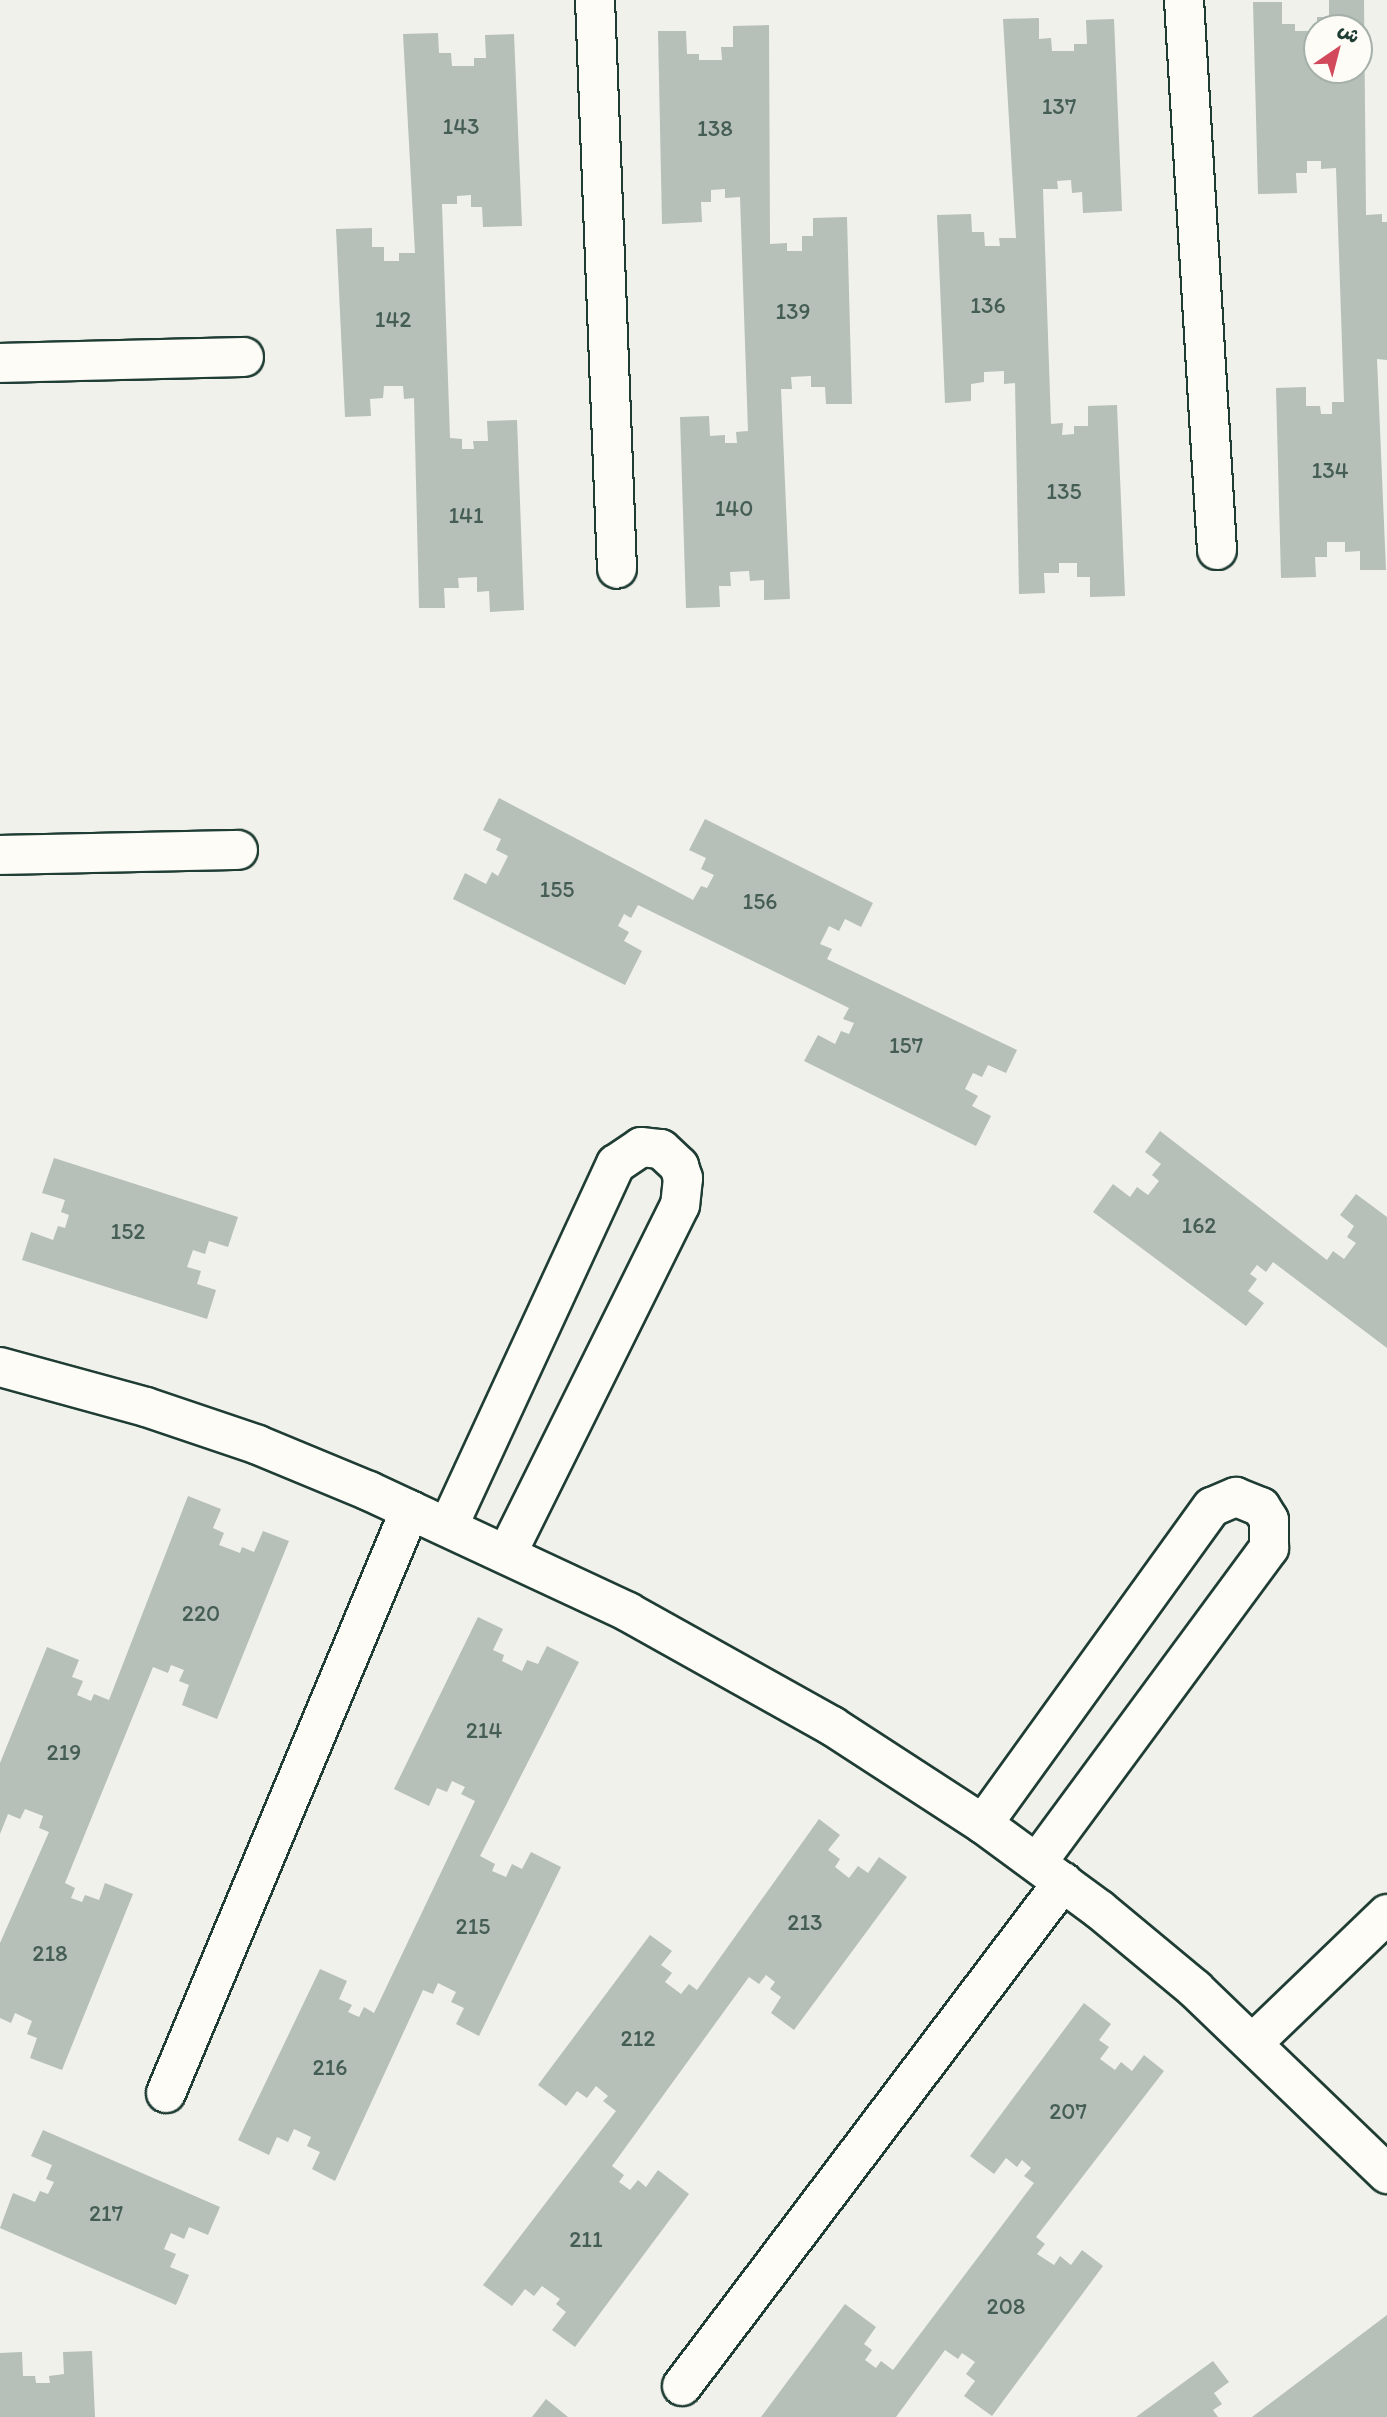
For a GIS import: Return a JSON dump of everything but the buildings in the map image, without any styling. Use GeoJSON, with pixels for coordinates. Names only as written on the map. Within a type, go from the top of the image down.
{"type":"FeatureCollection","features":[{"type":"Feature","properties":{"kind":"street"},"geometry":{"type":"LineString","coordinates":[[595,0],[617,569]]}},
{"type":"Feature","properties":{"kind":"street"},"geometry":{"type":"LineString","coordinates":[[1184,0],[1217,550]]}},
{"type":"Feature","properties":{"kind":"street"},"geometry":{"type":"LineString","coordinates":[[0,363],[244,357]]}},
{"type":"Feature","properties":{"kind":"street"},"geometry":{"type":"LineString","coordinates":[[0,855],[238,850]]}},
{"type":"Feature","properties":{"kind":"street"},"geometry":{"type":"LineString","coordinates":[[448,1527],[617,1164],[641,1147],[662,1149],[679,1166],[683,1178],[680,1205],[507,1553]]}},
{"type":"Feature","properties":{"kind":"street"},"geometry":{"type":"LineString","coordinates":[[0,1367],[146,1407],[258,1445],[507,1553],[765,1687],[984,1824],[1050,1873],[1195,1989],[1387,2174]]}},
{"type":"Feature","properties":{"kind":"street"},"geometry":{"type":"LineString","coordinates":[[682,2386],[1050,1873],[1269,1548],[1269,1520],[1261,1507],[1236,1497],[1212,1507],[984,1824]]}},
{"type":"Feature","properties":{"kind":"street"},"geometry":{"type":"LineString","coordinates":[[166,2093],[410,1510]]}},
{"type":"Feature","properties":{"kind":"street"},"geometry":{"type":"LineString","coordinates":[[1253,2043],[1387,1914]]}}]}
